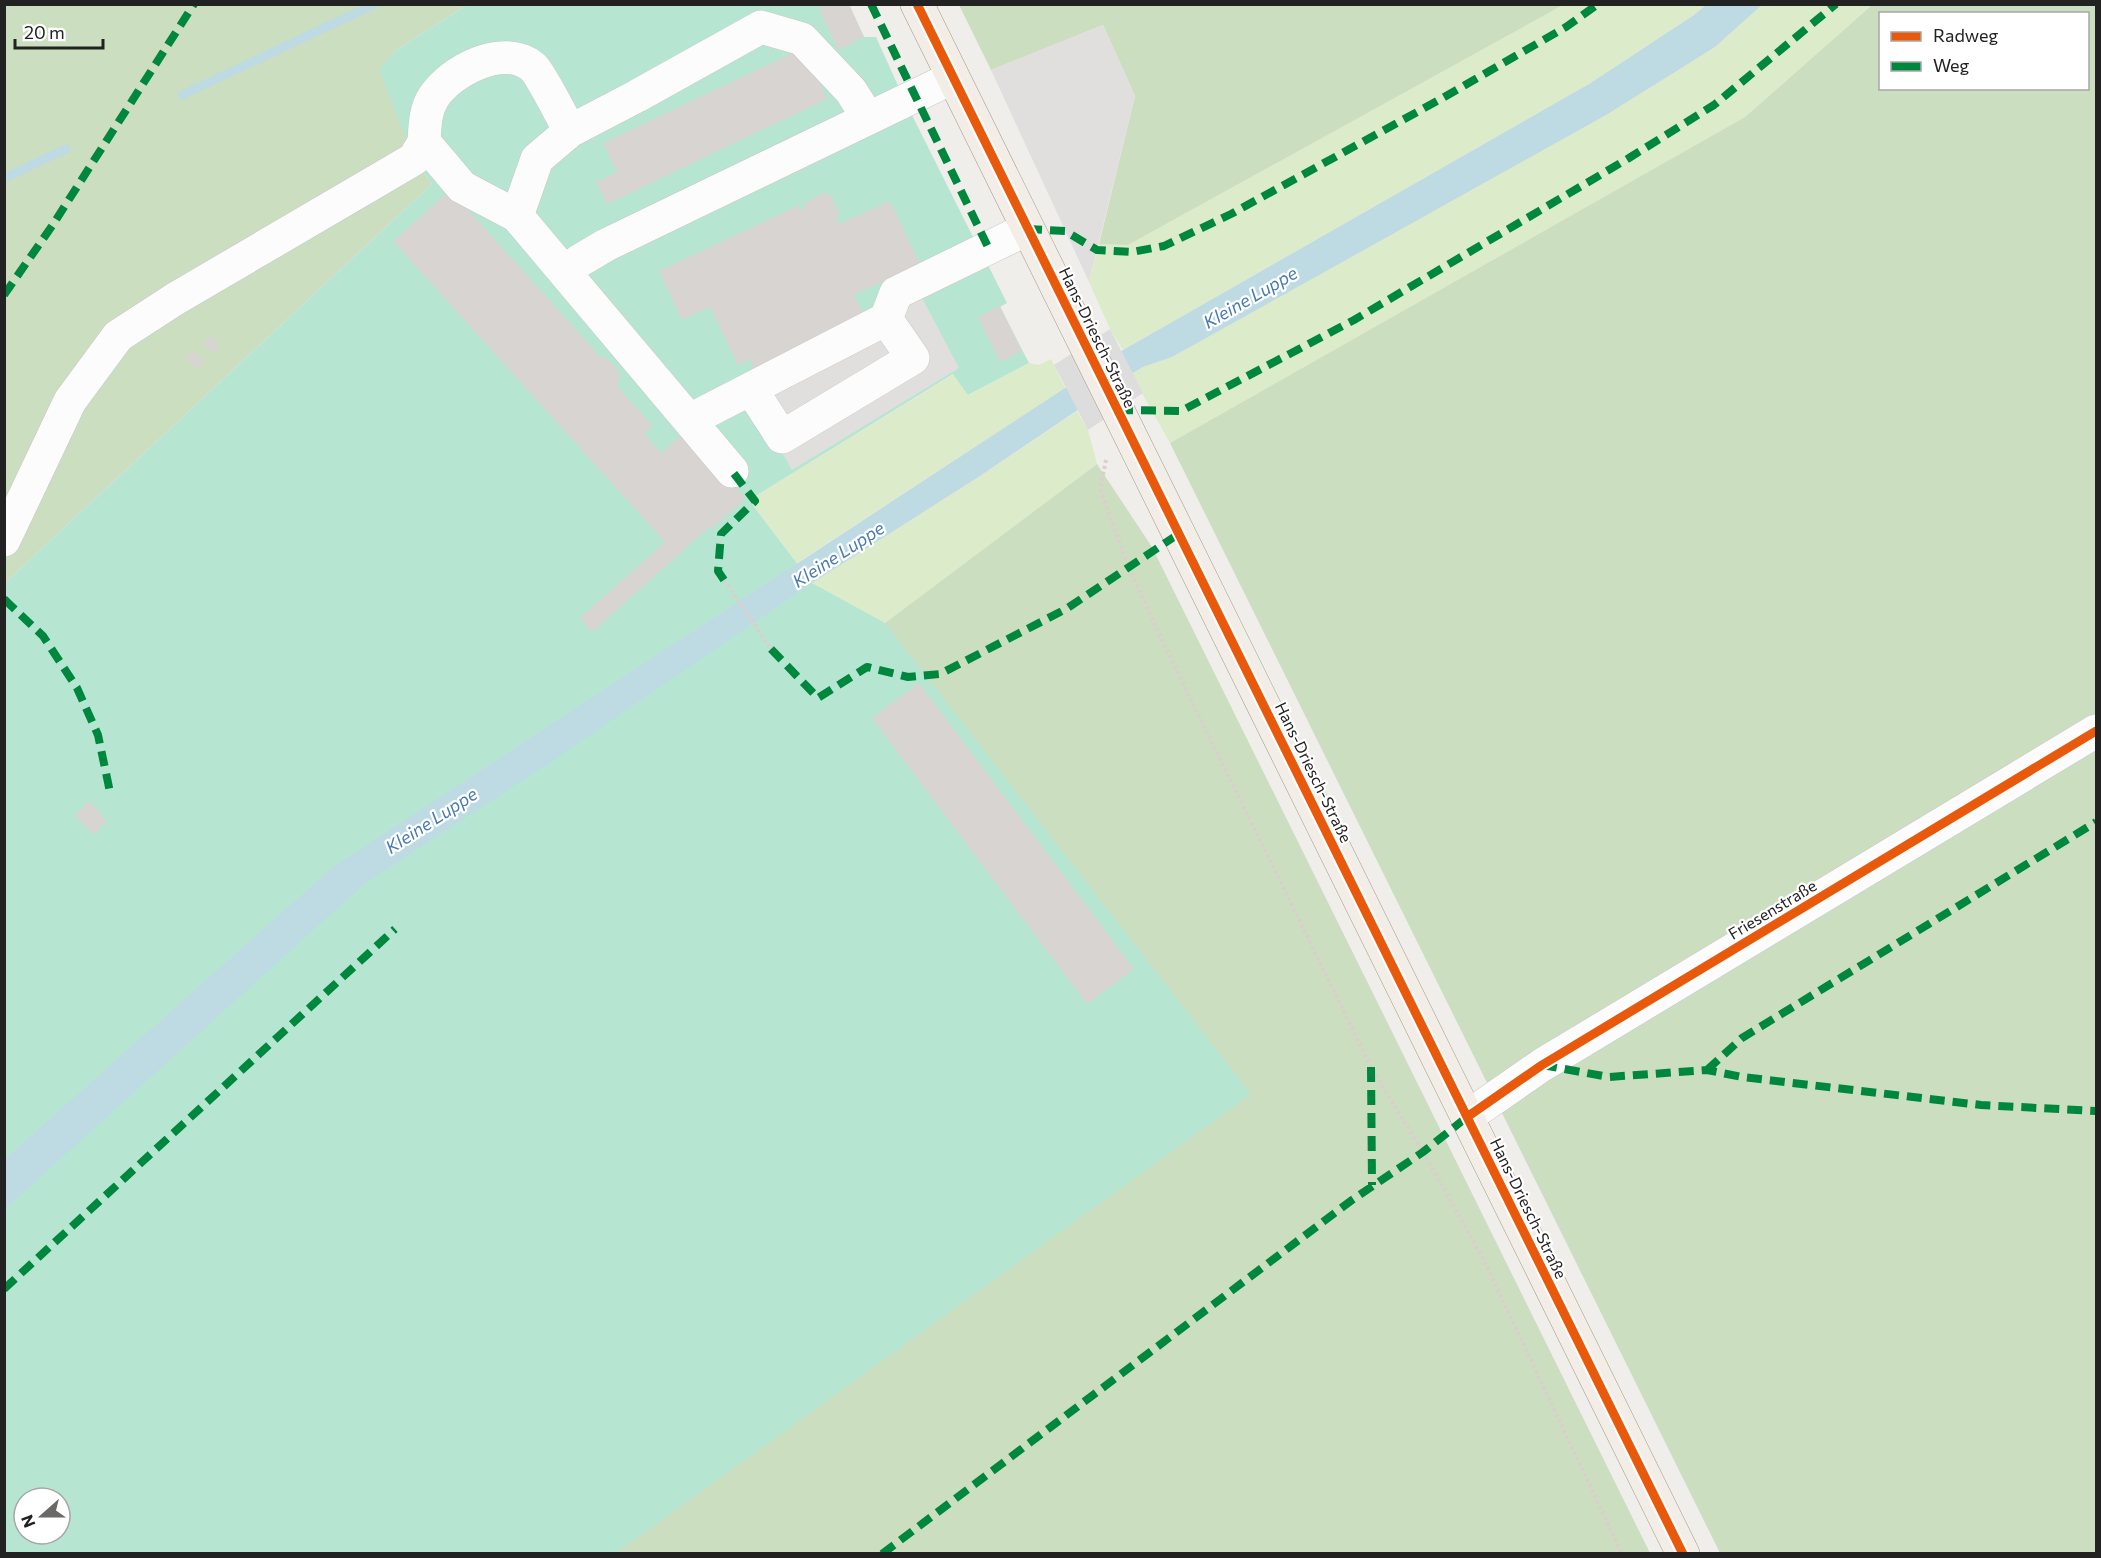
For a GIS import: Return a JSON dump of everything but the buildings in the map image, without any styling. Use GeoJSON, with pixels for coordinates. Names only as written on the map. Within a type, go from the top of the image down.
{"type":"FeatureCollection","features":[{"type":"Feature","properties":{"kind":"main road","name":"Hans-Driesch-Straße"},"geometry":{"type":"LineString","coordinates":[[917,4],[1683,1554]]}},
{"type":"Feature","properties":{"kind":"street"},"geometry":{"type":"LineString","coordinates":[[517,216],[537,159],[570,131],[761,27],[802,39],[851,91],[868,118]]}},
{"type":"Feature","properties":{"kind":"street"},"geometry":{"type":"LineString","coordinates":[[4,540],[70,401],[118,336],[175,299],[414,159],[424,142],[426,113],[434,96],[452,78],[468,67],[495,58],[515,57],[534,68],[570,131]]}},
{"type":"Feature","properties":{"kind":"street"},"geometry":{"type":"LineString","coordinates":[[565,273],[606,244],[952,78]]}},
{"type":"Feature","properties":{"kind":"street"},"geometry":{"type":"LineString","coordinates":[[424,142],[462,187],[517,216],[732,471]]}},
{"type":"Feature","properties":{"kind":"street"},"geometry":{"type":"LineString","coordinates":[[690,420],[886,319],[897,292],[1027,229]]}},
{"type":"Feature","properties":{"kind":"street"},"geometry":{"type":"LineString","coordinates":[[751,389],[782,437],[913,358],[886,319]]}},
{"type":"Feature","properties":{"kind":"street","name":"Friesenstraße"},"geometry":{"type":"LineString","coordinates":[[1467,1117],[1542,1065],[2097,731]]}},
{"type":"Feature","properties":{"kind":"path"},"geometry":{"type":"LineString","coordinates":[[1107,455],[1100,489],[1128,568],[1371,1066],[1483,1258],[1622,1554]]}},
{"type":"Feature","properties":{"kind":"path"},"geometry":{"type":"LineString","coordinates":[[724,580],[771,649]]}},
{"type":"Feature","properties":{"kind":"green space"},"geometry":{"type":"Polygon","coordinates":[[[5,5],[467,5],[395,51],[414,159],[432,184],[5,583],[5,5]]]}},
{"type":"Feature","properties":{"kind":"green space"},"geometry":{"type":"Polygon","coordinates":[[[467,5],[849,5],[864,37],[876,37],[905,101],[973,237],[961,243],[988,265],[1007,303],[1000,307],[1029,363],[968,395],[953,374],[749,500],[812,583],[885,623],[1251,1094],[616,1553],[5,1554],[5,583],[432,184],[414,159],[379,69],[395,51],[467,5]]]}},
{"type":"Feature","properties":{"kind":"green space"},"geometry":{"type":"Polygon","coordinates":[[[959,5],[1563,5],[1128,245],[1099,244],[1135,96],[1103,25],[991,70],[959,5]]]}},
{"type":"Feature","properties":{"kind":"green space"},"geometry":{"type":"Polygon","coordinates":[[[1563,5],[1706,5],[1589,84],[1123,350],[1110,329],[1089,282],[1099,244],[1128,245],[1563,5]]]}},
{"type":"Feature","properties":{"kind":"green space"},"geometry":{"type":"Polygon","coordinates":[[[1762,5],[1872,5],[1745,117],[1170,443],[1131,374],[1143,367],[1172,357],[1715,47],[1762,5]]]}},
{"type":"Feature","properties":{"kind":"green space"},"geometry":{"type":"Polygon","coordinates":[[[1872,5],[2096,5],[2096,1553],[1720,1553],[1170,443],[1745,117],[1872,5]]]}},
{"type":"Feature","properties":{"kind":"green space"},"geometry":{"type":"Polygon","coordinates":[[[1051,359],[1065,388],[797,563],[749,500],[954,374],[969,395],[1029,363],[1039,365],[1051,359]]]}},
{"type":"Feature","properties":{"kind":"green space"},"geometry":{"type":"Polygon","coordinates":[[[1077,411],[1088,430],[1097,464],[885,623],[4,1209],[812,583],[1077,411]]]}},
{"type":"Feature","properties":{"kind":"green space"},"geometry":{"type":"Polygon","coordinates":[[[1097,464],[1152,547],[1650,1553],[159,1553],[885,623],[1097,464]]]}},
{"type":"Feature","properties":{"kind":"shaded area"},"geometry":{"type":"Polygon","coordinates":[[[1103,25],[1135,96],[1089,282],[991,70],[1103,25]]]}},
{"type":"Feature","properties":{"kind":"shaded area"},"geometry":{"type":"Polygon","coordinates":[[[921,296],[959,368],[792,470],[756,406],[882,328],[921,296]]]}},
{"type":"Feature","properties":{"kind":"water","name":"Kleine Luppe"},"geometry":{"type":"Polygon","coordinates":[[[1706,5],[1762,5],[1715,47],[1606,115],[1172,357],[1143,367],[1131,374],[980,476],[812,583],[552,761],[363,885],[5,1209],[4,1160],[332,868],[1123,350],[1589,84],[1706,5]]]}},
{"type":"Feature","properties":{"kind":"pier"},"geometry":{"type":"Polygon","coordinates":[[[1110,329],[1143,393],[1088,430],[1054,365],[1110,329]]]}},
{"type":"Feature","properties":{"kind":"waterway"},"geometry":{"type":"LineString","coordinates":[[182,95],[375,4]]}},
{"type":"Feature","properties":{"kind":"waterway"},"geometry":{"type":"LineString","coordinates":[[4,178],[66,149]]}},
{"type":"Feature","properties":{"kind":"marked path"},"geometry":{"type":"LineString","coordinates":[[4,295],[52,226],[194,4]]}},
{"type":"Feature","properties":{"kind":"marked path"},"geometry":{"type":"LineString","coordinates":[[871,4],[988,247]]}},
{"type":"Feature","properties":{"kind":"marked path"},"geometry":{"type":"LineString","coordinates":[[1027,229],[1065,231],[1097,250],[1132,252],[1164,246],[1231,214],[1439,100],[1566,27],[1598,4]]}},
{"type":"Feature","properties":{"kind":"marked path"},"geometry":{"type":"LineString","coordinates":[[1118,410],[1181,411],[1354,320],[1629,158],[1714,105],[1836,4]]}},
{"type":"Feature","properties":{"kind":"marked path"},"geometry":{"type":"LineString","coordinates":[[724,580],[718,571],[721,534],[755,501],[732,471]]}},
{"type":"Feature","properties":{"kind":"marked path"},"geometry":{"type":"LineString","coordinates":[[771,649],[818,698],[867,667],[908,677],[940,674],[1066,609],[1180,533]]}},
{"type":"Feature","properties":{"kind":"marked path"},"geometry":{"type":"LineString","coordinates":[[4,599],[43,636],[77,688],[98,735],[110,792]]}},
{"type":"Feature","properties":{"kind":"marked path"},"geometry":{"type":"LineString","coordinates":[[1707,1070],[1742,1038],[2096,822]]}},
{"type":"Feature","properties":{"kind":"marked path"},"geometry":{"type":"LineString","coordinates":[[4,1289],[395,929]]}},
{"type":"Feature","properties":{"kind":"marked path"},"geometry":{"type":"LineString","coordinates":[[1542,1065],[1609,1077],[1707,1070],[1742,1077],[1981,1105],[2096,1111]]}},
{"type":"Feature","properties":{"kind":"marked path"},"geometry":{"type":"LineString","coordinates":[[1371,1067],[1372,1185]]}},
{"type":"Feature","properties":{"kind":"marked path"},"geometry":{"type":"LineString","coordinates":[[882,1554],[1352,1200],[1423,1152],[1467,1117]]}},
{"type":"Feature","properties":{"kind":"cycle path"},"geometry":{"type":"LineString","coordinates":[[917,4],[1683,1554]]}},
{"type":"Feature","properties":{"kind":"cycle path"},"geometry":{"type":"LineString","coordinates":[[1467,1117],[1542,1065],[2096,731]]}}]}
